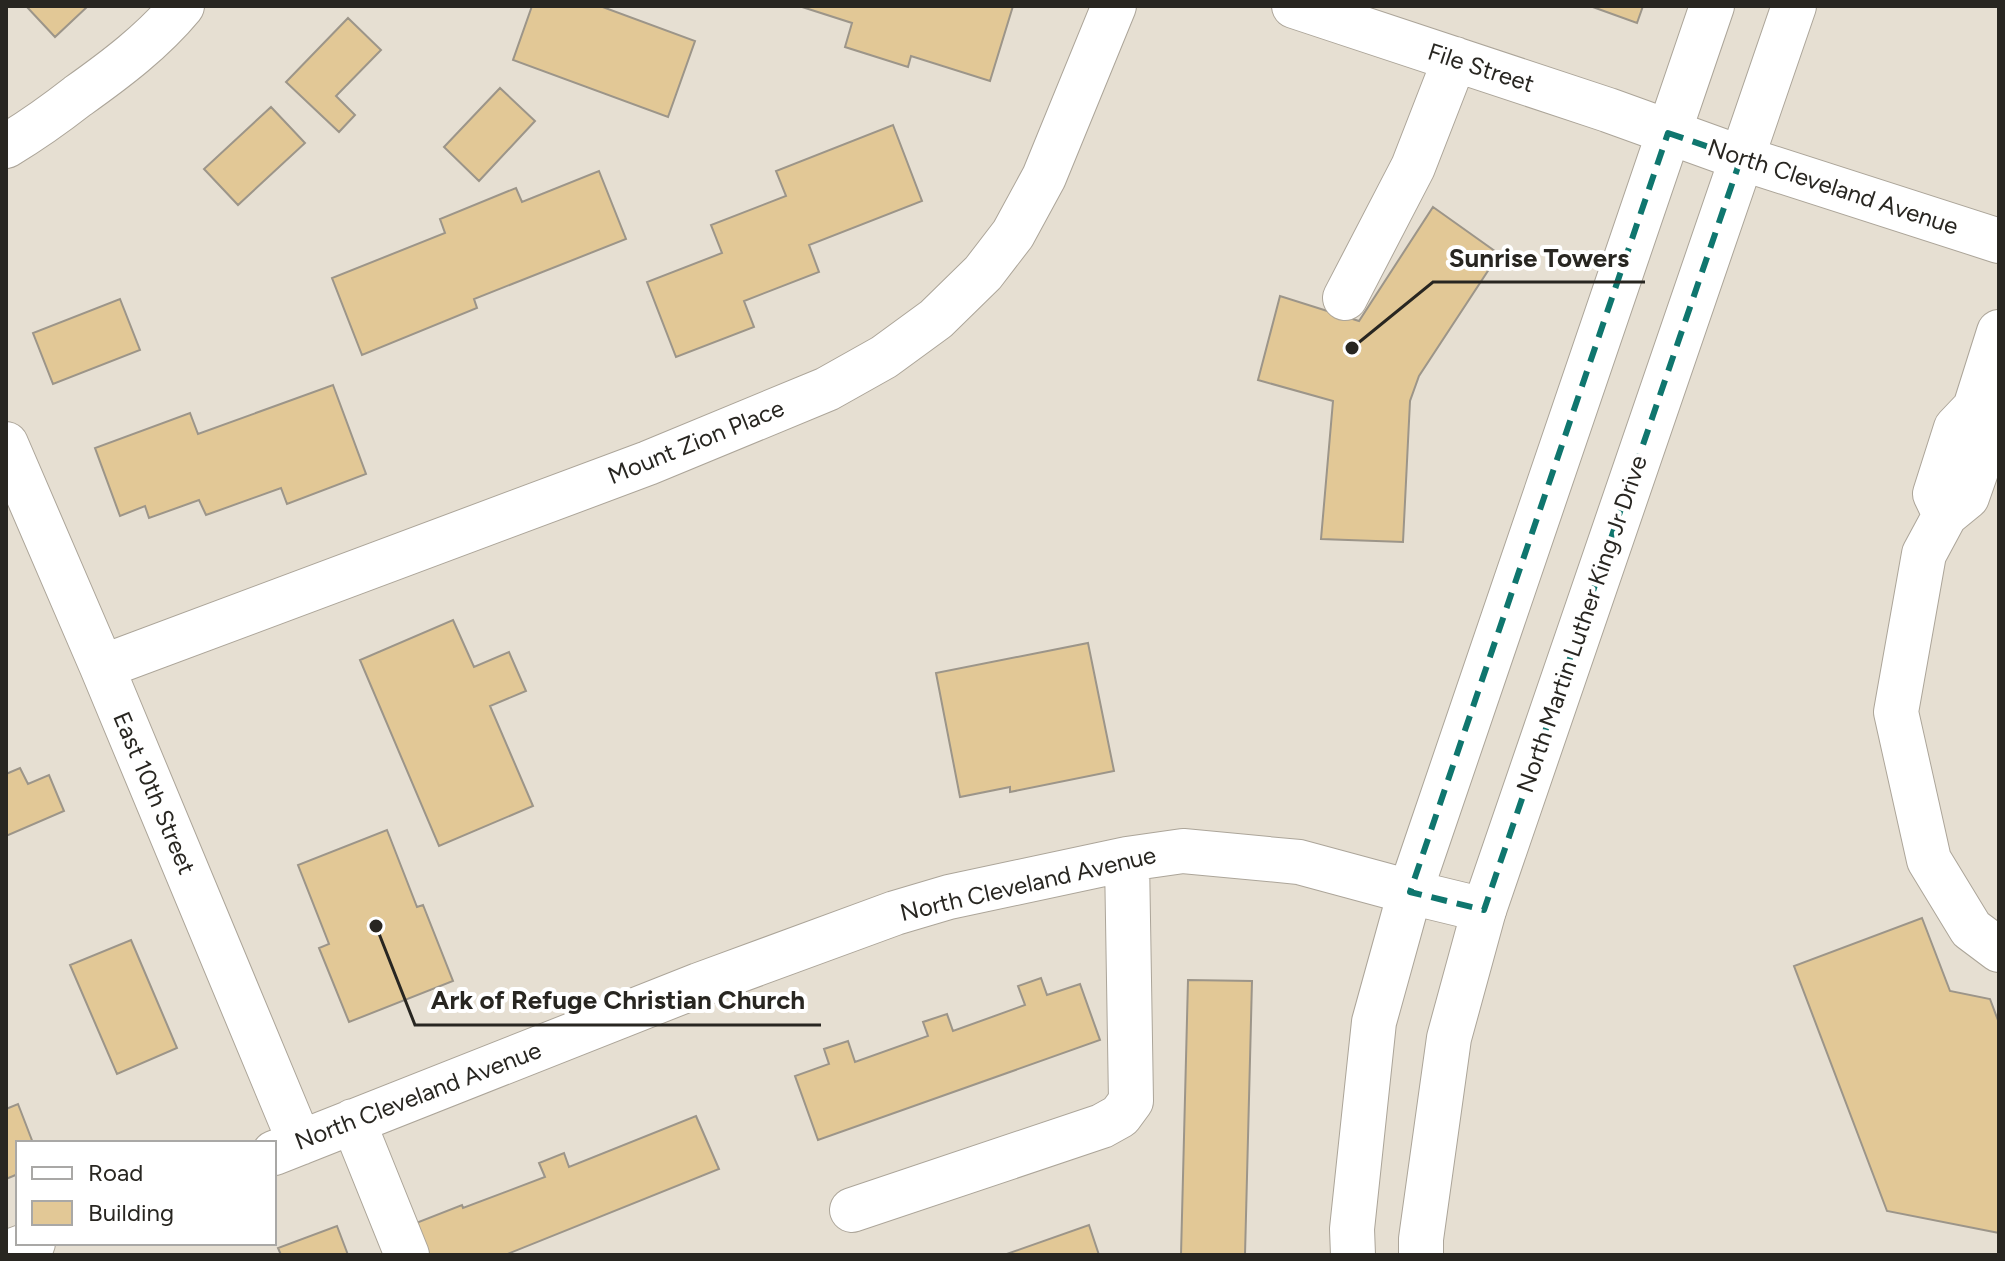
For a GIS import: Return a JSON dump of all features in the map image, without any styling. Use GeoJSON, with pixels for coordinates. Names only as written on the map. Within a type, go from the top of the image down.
{"type":"FeatureCollection","features":[{"type":"Feature","properties":{"kind":"street"},"geometry":{"type":"LineString","coordinates":[[6,146],[123,64],[182,6]]}},
{"type":"Feature","properties":{"kind":"street","name":"Mount Zion Place"},"geometry":{"type":"LineString","coordinates":[[102,667],[648,463],[827,389],[884,357],[936,319],[983,273],[1013,234],[1044,177],[1114,6]]}},
{"type":"Feature","properties":{"kind":"street","name":"File Street"},"geometry":{"type":"LineString","coordinates":[[1294,6],[1594,105],[1668,133]]}},
{"type":"Feature","properties":{"kind":"street"},"geometry":{"type":"LineString","coordinates":[[1353,1255],[1352,1229],[1374,1022],[1410,892],[1712,6]]}},
{"type":"Feature","properties":{"kind":"street","name":"North Martin Luther King Jr Drive"},"geometry":{"type":"LineString","coordinates":[[1421,1255],[1449,1038],[1484,910],[1794,6]]}},
{"type":"Feature","properties":{"kind":"street"},"geometry":{"type":"LineString","coordinates":[[1345,298],[1413,167],[1455,59]]}},
{"type":"Feature","properties":{"kind":"street","name":"North Cleveland Avenue"},"geometry":{"type":"LineString","coordinates":[[1668,133],[1999,241]]}},
{"type":"Feature","properties":{"kind":"street"},"geometry":{"type":"LineString","coordinates":[[1999,332],[1975,408],[1956,428],[1935,494],[1945,515],[1924,554],[1896,712],[1929,860],[1971,929],[1999,950]]}},
{"type":"Feature","properties":{"kind":"street","name":"East 10th Street"},"geometry":{"type":"LineString","coordinates":[[6,444],[102,667],[287,1148]]}},
{"type":"Feature","properties":{"kind":"street","name":"North Cleveland Avenue"},"geometry":{"type":"LineString","coordinates":[[287,1148],[699,985],[895,913],[949,897],[1127,859],[1183,851],[1299,862],[1484,910]]}},
{"type":"Feature","properties":{"kind":"street"},"geometry":{"type":"LineString","coordinates":[[852,1210],[1102,1126],[1120,1116],[1131,1101],[1127,859]]}},
{"type":"Feature","properties":{"kind":"street"},"geometry":{"type":"LineString","coordinates":[[353,1121],[407,1255]]}},
{"type":"Feature","properties":{"kind":"street"},"geometry":{"type":"LineString","coordinates":[[6,1253],[28,1245]]}},
{"type":"Feature","properties":{"kind":"highlighted area"},"geometry":{"type":"Polygon","coordinates":[[[1668,133],[1741,158],[1484,910],[1410,892],[1668,133]]]}},
{"type":"Feature","properties":{"kind":"building"},"geometry":{"type":"Polygon","coordinates":[[[26,6],[88,6],[55,37],[26,6]]]}},
{"type":"Feature","properties":{"kind":"building"},"geometry":{"type":"Polygon","coordinates":[[[532,6],[600,6],[695,41],[668,117],[513,60],[532,6]]]}},
{"type":"Feature","properties":{"kind":"building"},"geometry":{"type":"Polygon","coordinates":[[[799,6],[1013,6],[990,81],[911,56],[908,67],[845,47],[852,23],[799,6]]]}},
{"type":"Feature","properties":{"kind":"building"},"geometry":{"type":"Polygon","coordinates":[[[1590,6],[1643,6],[1637,23],[1590,6]]]}},
{"type":"Feature","properties":{"kind":"building"},"geometry":{"type":"Polygon","coordinates":[[[348,18],[381,50],[336,96],[355,115],[339,132],[286,82],[348,18]]]}},
{"type":"Feature","properties":{"kind":"building"},"geometry":{"type":"Polygon","coordinates":[[[500,88],[535,121],[479,181],[444,147],[500,88]]]}},
{"type":"Feature","properties":{"kind":"building"},"geometry":{"type":"Polygon","coordinates":[[[271,107],[305,143],[238,205],[204,169],[271,107]]]}},
{"type":"Feature","properties":{"kind":"building"},"geometry":{"type":"Polygon","coordinates":[[[893,125],[922,201],[809,245],[819,272],[744,301],[754,327],[676,357],[647,282],[722,253],[711,225],[786,196],[776,171],[893,125]]]}},
{"type":"Feature","properties":{"kind":"building"},"geometry":{"type":"Polygon","coordinates":[[[599,171],[626,239],[474,299],[477,308],[362,355],[332,278],[445,233],[440,219],[516,188],[522,202],[599,171]]]}},
{"type":"Feature","properties":{"kind":"building"},"geometry":{"type":"Polygon","coordinates":[[[1433,207],[1499,254],[1419,376],[1410,401],[1403,542],[1321,539],[1333,401],[1258,380],[1280,296],[1359,321],[1433,207]]]}},
{"type":"Feature","properties":{"kind":"building"},"geometry":{"type":"Polygon","coordinates":[[[120,299],[140,350],[53,384],[33,333],[120,299]]]}},
{"type":"Feature","properties":{"kind":"building"},"geometry":{"type":"Polygon","coordinates":[[[333,385],[366,474],[287,504],[281,488],[206,515],[199,500],[149,518],[145,506],[120,516],[95,448],[190,413],[198,434],[333,385]]]}},
{"type":"Feature","properties":{"kind":"building"},"geometry":{"type":"Polygon","coordinates":[[[453,620],[474,667],[509,652],[526,691],[490,706],[533,806],[439,846],[360,660],[453,620]]]}},
{"type":"Feature","properties":{"kind":"building"},"geometry":{"type":"Polygon","coordinates":[[[1088,643],[1114,771],[1010,792],[1010,787],[960,797],[936,673],[1088,643]]]}},
{"type":"Feature","properties":{"kind":"building"},"geometry":{"type":"Polygon","coordinates":[[[20,768],[28,784],[49,775],[64,811],[6,836],[6,774],[20,768]]]}},
{"type":"Feature","properties":{"kind":"building"},"geometry":{"type":"Polygon","coordinates":[[[387,830],[417,907],[423,905],[453,981],[349,1022],[319,948],[329,944],[298,865],[387,830]]]}},
{"type":"Feature","properties":{"kind":"building"},"geometry":{"type":"Polygon","coordinates":[[[1922,918],[1950,991],[1990,999],[1999,1023],[1999,1233],[1887,1211],[1794,966],[1922,918]]]}},
{"type":"Feature","properties":{"kind":"building"},"geometry":{"type":"Polygon","coordinates":[[[131,940],[177,1048],[117,1074],[70,965],[131,940]]]}},
{"type":"Feature","properties":{"kind":"building"},"geometry":{"type":"Polygon","coordinates":[[[1041,978],[1047,995],[1080,984],[1100,1040],[818,1140],[795,1076],[829,1064],[824,1049],[848,1041],[855,1062],[928,1036],[923,1022],[947,1014],[953,1031],[1025,1005],[1018,986],[1041,978]]]}},
{"type":"Feature","properties":{"kind":"building"},"geometry":{"type":"Polygon","coordinates":[[[1188,980],[1252,981],[1245,1255],[1181,1255],[1188,980]]]}},
{"type":"Feature","properties":{"kind":"building"},"geometry":{"type":"Polygon","coordinates":[[[18,1104],[32,1141],[16,1141],[16,1175],[6,1179],[6,1109],[18,1104]]]}},
{"type":"Feature","properties":{"kind":"building"},"geometry":{"type":"Polygon","coordinates":[[[696,1116],[719,1169],[505,1255],[428,1255],[416,1223],[545,1177],[539,1163],[564,1153],[569,1167],[696,1116]]]}},
{"type":"Feature","properties":{"kind":"building"},"geometry":{"type":"Polygon","coordinates":[[[1089,1225],[1099,1255],[1004,1255],[1089,1225]]]}},
{"type":"Feature","properties":{"kind":"building"},"geometry":{"type":"Polygon","coordinates":[[[337,1226],[348,1255],[281,1255],[278,1248],[337,1226]]]}},
{"type":"Feature","properties":{"kind":"place","name":"Sunrise Towers"},"geometry":{"type":"Point","coordinates":[1352,348]}},
{"type":"Feature","properties":{"kind":"place","name":"Ark of Refuge Christian Church"},"geometry":{"type":"Point","coordinates":[376,926]}}]}
